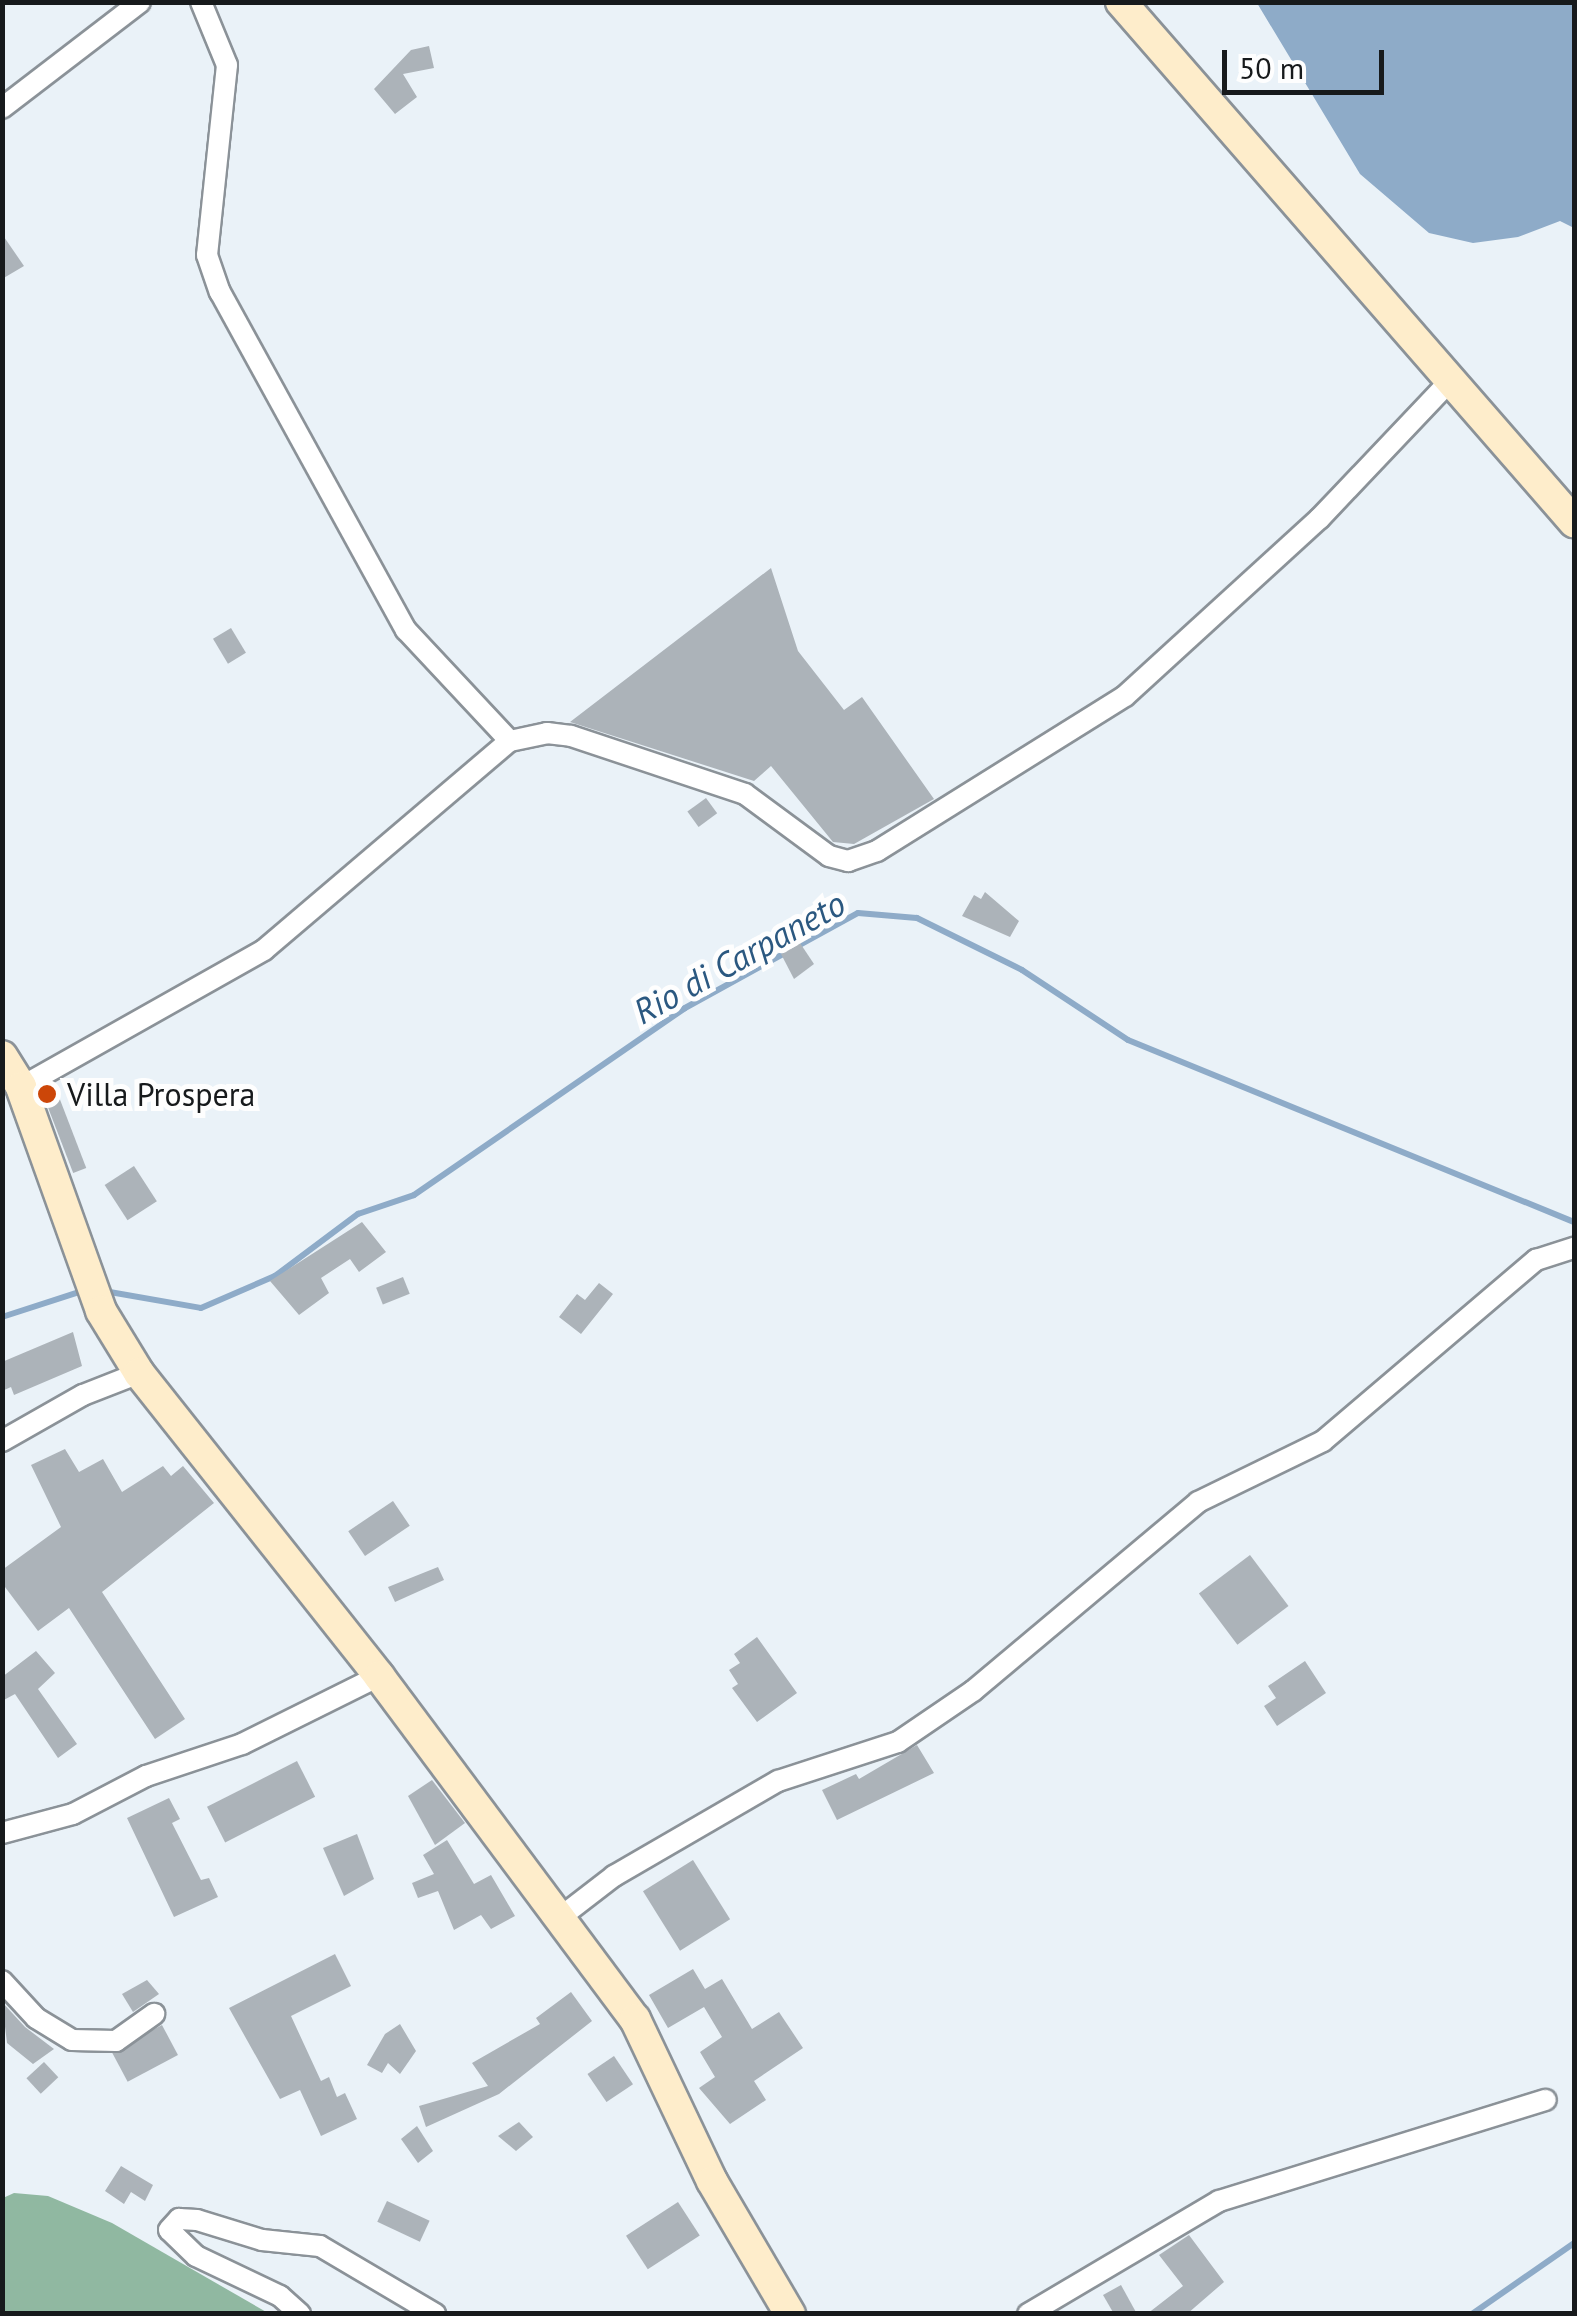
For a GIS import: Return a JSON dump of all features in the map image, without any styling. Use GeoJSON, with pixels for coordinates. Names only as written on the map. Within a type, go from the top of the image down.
{"type":"FeatureCollection","features":[{"type":"Feature","properties":{"kind":"main road"},"geometry":{"type":"LineString","coordinates":[[1121,2],[1448,382],[1574,522]]}},
{"type":"Feature","properties":{"kind":"main road"},"geometry":{"type":"LineString","coordinates":[[2,1056],[22,1087],[101,1311],[140,1373],[379,1676],[562,1916],[635,2019],[712,2181],[790,2314]]}},
{"type":"Feature","properties":{"kind":"street"},"geometry":{"type":"LineString","coordinates":[[2,108],[140,2]]}},
{"type":"Feature","properties":{"kind":"street"},"geometry":{"type":"LineString","coordinates":[[201,2],[227,65],[207,224],[207,255],[220,292],[309,446],[377,587],[406,630],[510,741]]}},
{"type":"Feature","properties":{"kind":"street"},"geometry":{"type":"LineString","coordinates":[[22,1087],[264,950],[510,741],[548,732],[571,736],[745,794],[829,856],[848,861],[877,851],[1125,696],[1319,519],[1448,382]]}},
{"type":"Feature","properties":{"kind":"street"},"geometry":{"type":"LineString","coordinates":[[562,1916],[614,1876],[778,1781],[898,1742],[973,1691],[1198,1502],[1324,1440],[1536,1260],[1574,1248]]}},
{"type":"Feature","properties":{"kind":"street"},"geometry":{"type":"LineString","coordinates":[[2,1442],[83,1395],[140,1373]]}},
{"type":"Feature","properties":{"kind":"street"},"geometry":{"type":"LineString","coordinates":[[2,1833],[72,1814],[146,1776],[242,1744],[379,1676]]}},
{"type":"Feature","properties":{"kind":"street"},"geometry":{"type":"LineString","coordinates":[[2,1981],[36,2018],[72,2040],[116,2041],[154,2014]]}},
{"type":"Feature","properties":{"kind":"street"},"geometry":{"type":"LineString","coordinates":[[1028,2314],[1219,2200],[1546,2100]]}},
{"type":"Feature","properties":{"kind":"street"},"geometry":{"type":"LineString","coordinates":[[300,2314],[280,2296],[196,2256],[169,2230],[179,2218],[262,2240],[320,2246],[435,2314]]}},
{"type":"Feature","properties":{"kind":"green space"},"geometry":{"type":"Polygon","coordinates":[[[14,2193],[48,2196],[112,2223],[268,2313],[3,2313],[3,2198],[14,2193]]]}},
{"type":"Feature","properties":{"kind":"water"},"geometry":{"type":"Polygon","coordinates":[[[1257,3],[1574,3],[1574,228],[1560,221],[1518,237],[1473,243],[1429,233],[1360,174],[1257,3]]]}},
{"type":"Feature","properties":{"kind":"building"},"geometry":{"type":"Polygon","coordinates":[[[429,46],[434,68],[403,74],[417,97],[395,114],[374,89],[411,50],[429,46]]]}},
{"type":"Feature","properties":{"kind":"building"},"geometry":{"type":"Polygon","coordinates":[[[2,234],[24,266],[2,279],[2,234]]]}},
{"type":"Feature","properties":{"kind":"building"},"geometry":{"type":"Polygon","coordinates":[[[771,568],[798,651],[844,710],[862,697],[934,799],[854,844],[833,842],[771,766],[754,781],[570,722],[771,568]]]}},
{"type":"Feature","properties":{"kind":"building"},"geometry":{"type":"Polygon","coordinates":[[[231,628],[246,653],[228,664],[213,639],[231,628]]]}},
{"type":"Feature","properties":{"kind":"building"},"geometry":{"type":"Polygon","coordinates":[[[706,798],[717,813],[699,827],[687,812],[706,798]]]}},
{"type":"Feature","properties":{"kind":"building"},"geometry":{"type":"Polygon","coordinates":[[[985,892],[1019,921],[1010,937],[962,916],[974,895],[981,899],[985,892]]]}},
{"type":"Feature","properties":{"kind":"building"},"geometry":{"type":"Polygon","coordinates":[[[800,943],[814,964],[794,979],[781,954],[800,943]]]}},
{"type":"Feature","properties":{"kind":"building"},"geometry":{"type":"Polygon","coordinates":[[[54,1084],[86,1168],[73,1173],[41,1089],[54,1084]]]}},
{"type":"Feature","properties":{"kind":"building"},"geometry":{"type":"Polygon","coordinates":[[[134,1166],[157,1201],[128,1220],[105,1185],[134,1166]]]}},
{"type":"Feature","properties":{"kind":"building"},"geometry":{"type":"Polygon","coordinates":[[[362,1222],[386,1252],[359,1272],[350,1259],[321,1278],[329,1293],[299,1315],[270,1281],[362,1222]]]}},
{"type":"Feature","properties":{"kind":"building"},"geometry":{"type":"Polygon","coordinates":[[[403,1277],[410,1294],[383,1305],[376,1288],[403,1277]]]}},
{"type":"Feature","properties":{"kind":"building"},"geometry":{"type":"Polygon","coordinates":[[[599,1283],[613,1294],[581,1334],[559,1317],[577,1294],[585,1300],[599,1283]]]}},
{"type":"Feature","properties":{"kind":"building"},"geometry":{"type":"Polygon","coordinates":[[[73,1332],[82,1366],[14,1395],[11,1387],[2,1391],[2,1362],[73,1332]]]}},
{"type":"Feature","properties":{"kind":"building"},"geometry":{"type":"Polygon","coordinates":[[[65,1449],[79,1472],[103,1459],[122,1492],[163,1466],[171,1476],[183,1466],[214,1503],[102,1592],[185,1719],[155,1739],[69,1608],[38,1631],[2,1583],[2,1570],[61,1527],[31,1465],[65,1449]]]}},
{"type":"Feature","properties":{"kind":"building"},"geometry":{"type":"Polygon","coordinates":[[[393,1501],[410,1526],[365,1556],[348,1531],[393,1501]]]}},
{"type":"Feature","properties":{"kind":"building"},"geometry":{"type":"Polygon","coordinates":[[[1250,1555],[1289,1606],[1237,1645],[1199,1594],[1250,1555]]]}},
{"type":"Feature","properties":{"kind":"building"},"geometry":{"type":"Polygon","coordinates":[[[438,1567],[444,1580],[395,1602],[388,1587],[438,1567]]]}},
{"type":"Feature","properties":{"kind":"building"},"geometry":{"type":"Polygon","coordinates":[[[757,1637],[797,1693],[757,1722],[732,1688],[738,1684],[729,1670],[740,1663],[734,1654],[757,1637]]]}},
{"type":"Feature","properties":{"kind":"building"},"geometry":{"type":"Polygon","coordinates":[[[36,1651],[55,1673],[38,1689],[77,1744],[58,1758],[15,1694],[2,1701],[2,1677],[36,1651]]]}},
{"type":"Feature","properties":{"kind":"building"},"geometry":{"type":"Polygon","coordinates":[[[1305,1661],[1326,1693],[1277,1726],[1264,1706],[1276,1698],[1268,1686],[1305,1661]]]}},
{"type":"Feature","properties":{"kind":"building"},"geometry":{"type":"Polygon","coordinates":[[[917,1745],[934,1773],[837,1820],[822,1790],[856,1774],[859,1779],[917,1745]]]}},
{"type":"Feature","properties":{"kind":"building"},"geometry":{"type":"Polygon","coordinates":[[[297,1761],[315,1797],[225,1842],[207,1807],[297,1761]]]}},
{"type":"Feature","properties":{"kind":"building"},"geometry":{"type":"Polygon","coordinates":[[[432,1780],[465,1823],[435,1845],[408,1796],[432,1780]]]}},
{"type":"Feature","properties":{"kind":"building"},"geometry":{"type":"Polygon","coordinates":[[[169,1798],[180,1819],[172,1823],[201,1880],[209,1878],[218,1897],[174,1917],[127,1818],[169,1798]]]}},
{"type":"Feature","properties":{"kind":"building"},"geometry":{"type":"Polygon","coordinates":[[[357,1834],[374,1879],[344,1896],[323,1848],[357,1834]]]}},
{"type":"Feature","properties":{"kind":"building"},"geometry":{"type":"Polygon","coordinates":[[[447,1840],[474,1884],[491,1875],[515,1916],[491,1929],[481,1915],[454,1930],[438,1891],[418,1898],[412,1883],[434,1874],[423,1855],[447,1840]]]}},
{"type":"Feature","properties":{"kind":"building"},"geometry":{"type":"Polygon","coordinates":[[[693,1860],[730,1919],[680,1951],[643,1891],[693,1860]]]}},
{"type":"Feature","properties":{"kind":"building"},"geometry":{"type":"Polygon","coordinates":[[[335,1954],[351,1986],[291,2016],[321,2081],[329,2077],[337,2097],[345,2093],[357,2119],[321,2136],[300,2090],[280,2099],[229,2008],[335,1954]]]}},
{"type":"Feature","properties":{"kind":"building"},"geometry":{"type":"Polygon","coordinates":[[[693,1969],[705,1989],[722,1979],[752,2029],[779,2012],[803,2048],[754,2081],[766,2100],[730,2124],[699,2088],[715,2077],[700,2052],[722,2037],[704,2007],[668,2028],[649,1995],[693,1969]]]}},
{"type":"Feature","properties":{"kind":"building"},"geometry":{"type":"Polygon","coordinates":[[[147,1980],[159,1994],[133,2012],[122,1994],[147,1980]]]}},
{"type":"Feature","properties":{"kind":"building"},"geometry":{"type":"Polygon","coordinates":[[[571,1992],[592,2021],[499,2094],[426,2127],[419,2106],[488,2086],[472,2063],[540,2024],[536,2018],[571,1992]]]}},
{"type":"Feature","properties":{"kind":"building"},"geometry":{"type":"Polygon","coordinates":[[[2,2002],[25,2027],[54,2049],[33,2064],[7,2043],[2,2002]]]}},
{"type":"Feature","properties":{"kind":"building"},"geometry":{"type":"Polygon","coordinates":[[[400,2024],[416,2051],[400,2074],[388,2063],[382,2073],[367,2065],[385,2034],[400,2024]]]}},
{"type":"Feature","properties":{"kind":"building"},"geometry":{"type":"Polygon","coordinates":[[[162,2025],[178,2055],[128,2082],[112,2052],[162,2025]]]}},
{"type":"Feature","properties":{"kind":"building"},"geometry":{"type":"Polygon","coordinates":[[[614,2056],[633,2084],[606,2102],[587,2074],[614,2056]]]}},
{"type":"Feature","properties":{"kind":"building"},"geometry":{"type":"Polygon","coordinates":[[[44,2062],[58,2077],[41,2094],[26,2078],[44,2062]]]}},
{"type":"Feature","properties":{"kind":"building"},"geometry":{"type":"Polygon","coordinates":[[[519,2122],[533,2137],[516,2151],[498,2136],[519,2122]]]}},
{"type":"Feature","properties":{"kind":"building"},"geometry":{"type":"Polygon","coordinates":[[[417,2126],[433,2151],[418,2163],[401,2139],[417,2126]]]}},
{"type":"Feature","properties":{"kind":"building"},"geometry":{"type":"Polygon","coordinates":[[[121,2166],[153,2185],[145,2201],[131,2192],[124,2204],[105,2191],[121,2166]]]}},
{"type":"Feature","properties":{"kind":"building"},"geometry":{"type":"Polygon","coordinates":[[[387,2201],[430,2221],[420,2242],[377,2222],[387,2201]]]}},
{"type":"Feature","properties":{"kind":"building"},"geometry":{"type":"Polygon","coordinates":[[[678,2202],[700,2236],[648,2269],[626,2236],[678,2202]]]}},
{"type":"Feature","properties":{"kind":"building"},"geometry":{"type":"Polygon","coordinates":[[[1189,2235],[1224,2282],[1187,2314],[1147,2314],[1183,2286],[1159,2255],[1189,2235]]]}},
{"type":"Feature","properties":{"kind":"building"},"geometry":{"type":"Polygon","coordinates":[[[1121,2285],[1137,2314],[1114,2314],[1103,2295],[1121,2285]]]}},
{"type":"Feature","properties":{"kind":"waterway","name":"Rio di Carpaneto"},"geometry":{"type":"LineString","coordinates":[[104,1291],[201,1308],[275,1276],[358,1214],[414,1195],[685,1008],[858,913],[917,918],[1022,970],[1128,1040],[1574,1222]]}},
{"type":"Feature","properties":{"kind":"waterway","name":"Rio di Carpaneto"},"geometry":{"type":"LineString","coordinates":[[2,1317],[82,1291]]}},
{"type":"Feature","properties":{"kind":"waterway"},"geometry":{"type":"LineString","coordinates":[[1472,2314],[1574,2243]]}},
{"type":"Feature","properties":{"kind":"place","name":"Villa Prospera"},"geometry":{"type":"Point","coordinates":[47,1094]}}]}
